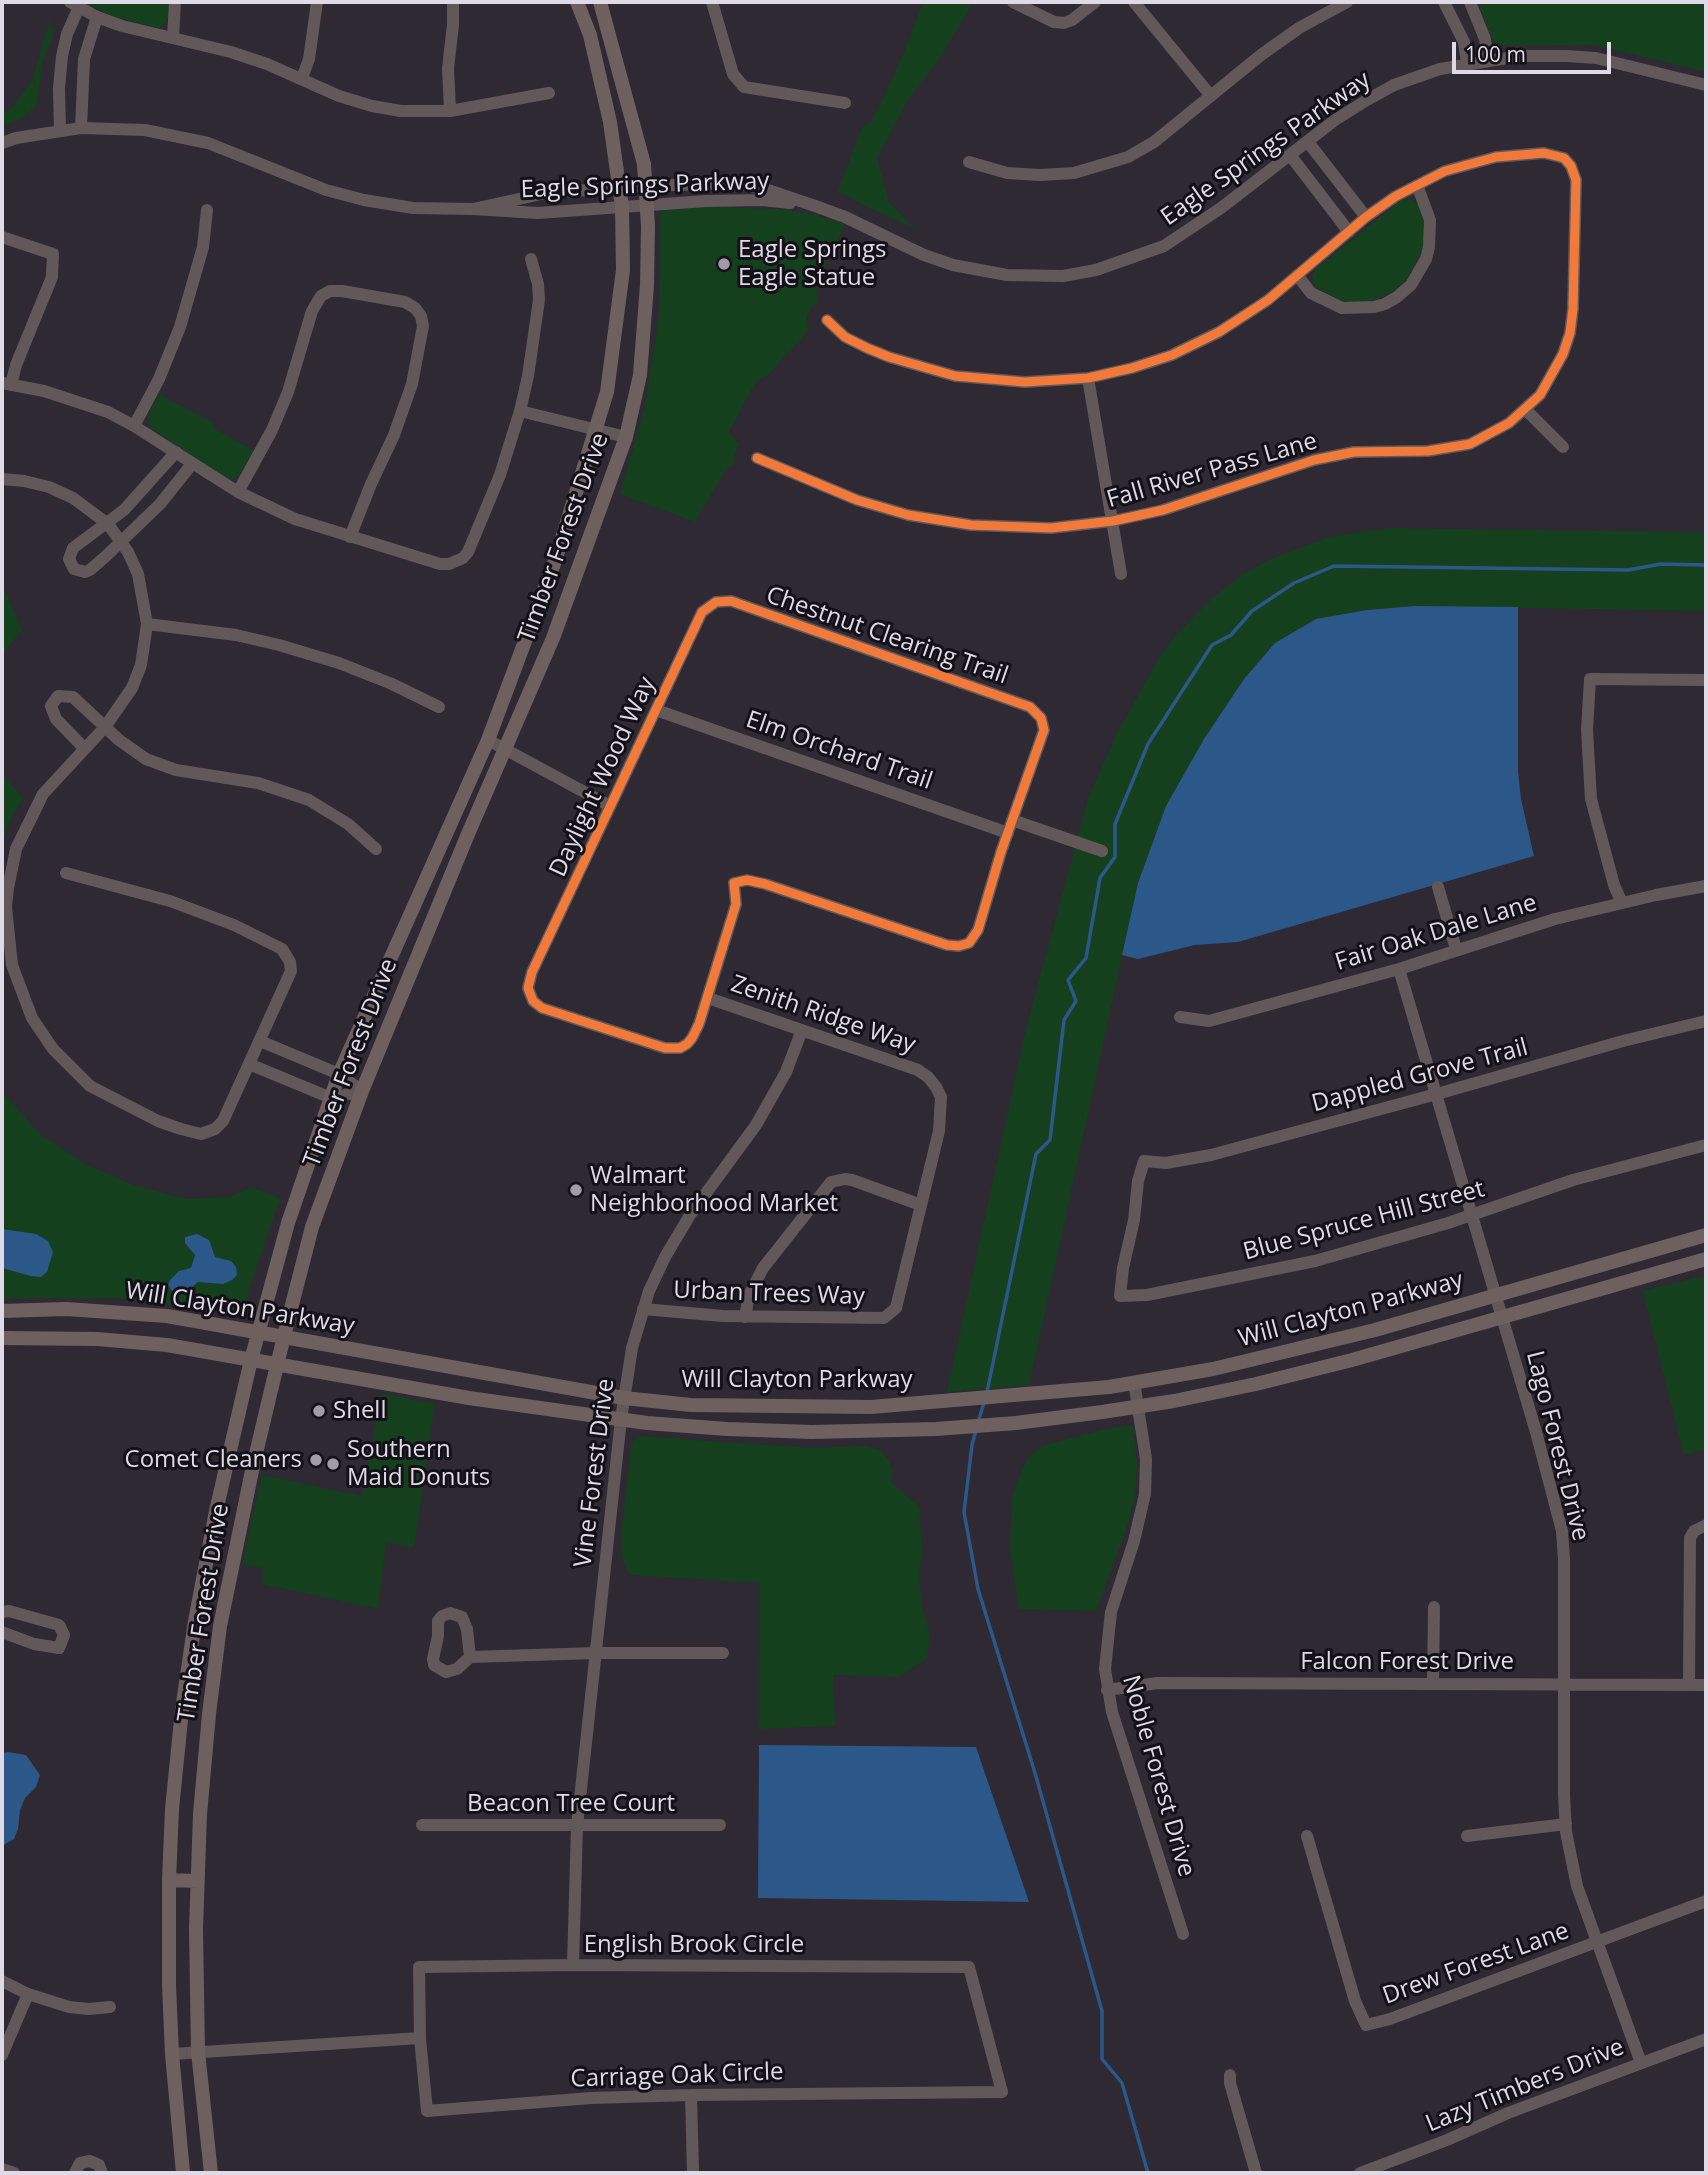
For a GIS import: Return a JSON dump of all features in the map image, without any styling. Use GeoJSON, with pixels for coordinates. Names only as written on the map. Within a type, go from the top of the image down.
{"type":"FeatureCollection","features":[{"type":"Feature","properties":{"kind":"main road","name":"Timber Forest Drive"},"geometry":{"type":"LineString","coordinates":[[183,2173],[172,2054],[169,1881],[172,1809],[195,1620],[216,1511],[251,1360],[288,1223],[339,1074],[488,740],[555,561],[607,392],[623,270],[622,207],[610,122],[593,47],[577,2]]}},
{"type":"Feature","properties":{"kind":"main road","name":"Timber Forest Drive"},"geometry":{"type":"LineString","coordinates":[[211,2173],[198,2052],[197,1881],[208,1726],[220,1626],[284,1336],[312,1227],[362,1091],[553,638],[626,437],[640,375],[646,285],[644,164],[600,2]]}},
{"type":"Feature","properties":{"kind":"main road","name":"Will Clayton Parkway"},"geometry":{"type":"LineString","coordinates":[[2,1311],[66,1309],[167,1316],[624,1398],[691,1405],[865,1407],[1109,1387],[1213,1369],[1328,1342],[1706,1236]]}},
{"type":"Feature","properties":{"kind":"main road"},"geometry":{"type":"LineString","coordinates":[[1681,1243],[1689,1264]]}},
{"type":"Feature","properties":{"kind":"main road","name":"Will Clayton Parkway"},"geometry":{"type":"LineString","coordinates":[[2,1339],[127,1340],[469,1398],[621,1419],[727,1429],[865,1431],[957,1427],[1138,1407],[1214,1393],[1335,1365],[1706,1259]]}},
{"type":"Feature","properties":{"kind":"main road"},"geometry":{"type":"LineString","coordinates":[[1328,1342],[1335,1365]]}},
{"type":"Feature","properties":{"kind":"main road"},"geometry":{"type":"LineString","coordinates":[[865,1407],[865,1431]]}},
{"type":"Feature","properties":{"kind":"main road"},"geometry":{"type":"LineString","coordinates":[[169,1881],[197,1881]]}},
{"type":"Feature","properties":{"kind":"street"},"geometry":{"type":"LineString","coordinates":[[173,38],[175,2]]}},
{"type":"Feature","properties":{"kind":"street"},"geometry":{"type":"LineString","coordinates":[[302,78],[309,59],[317,2]]}},
{"type":"Feature","properties":{"kind":"street"},"geometry":{"type":"LineString","coordinates":[[450,111],[448,68],[453,2]]}},
{"type":"Feature","properties":{"kind":"street"},"geometry":{"type":"LineString","coordinates":[[712,2],[733,74],[744,86],[845,103]]}},
{"type":"Feature","properties":{"kind":"street"},"geometry":{"type":"LineString","coordinates":[[1013,2],[1054,22],[1064,23],[1095,2]]}},
{"type":"Feature","properties":{"kind":"street"},"geometry":{"type":"LineString","coordinates":[[1134,2],[1211,96]]}},
{"type":"Feature","properties":{"kind":"street"},"geometry":{"type":"LineString","coordinates":[[969,162],[1007,173],[1040,176],[1074,173],[1128,157],[1154,142],[1261,55],[1299,28],[1347,2]]}},
{"type":"Feature","properties":{"kind":"street"},"geometry":{"type":"LineString","coordinates":[[1444,2],[1464,42],[1467,63]]}},
{"type":"Feature","properties":{"kind":"street"},"geometry":{"type":"LineString","coordinates":[[1470,2],[1485,39],[1488,60]]}},
{"type":"Feature","properties":{"kind":"street"},"geometry":{"type":"LineString","coordinates":[[60,131],[59,88],[62,56],[75,5],[122,26],[231,52],[302,78],[339,96],[372,106],[401,111],[450,111],[549,93]]}},
{"type":"Feature","properties":{"kind":"street"},"geometry":{"type":"LineString","coordinates":[[81,128],[83,59],[97,17]]}},
{"type":"Feature","properties":{"kind":"street","name":"Eagle Springs Parkway"},"geometry":{"type":"LineString","coordinates":[[473,209],[526,196],[645,186],[733,183],[762,188],[818,206],[924,255],[953,265],[1007,275],[1063,276],[1096,270],[1164,246],[1222,208],[1335,120],[1394,85],[1440,69],[1488,60],[1544,56],[1596,58],[1706,85]]}},
{"type":"Feature","properties":{"kind":"street","name":"Eagle Springs Parkway"},"geometry":{"type":"LineString","coordinates":[[2,143],[81,128],[145,130],[208,143],[326,190],[413,208],[538,213],[762,200],[818,206]]}},
{"type":"Feature","properties":{"kind":"street"},"geometry":{"type":"LineString","coordinates":[[1308,142],[1366,217]]}},
{"type":"Feature","properties":{"kind":"street","name":"Fall River Pass Lane"},"geometry":{"type":"LineString","coordinates":[[757,458],[856,500],[920,517],[971,525],[1051,528],[1113,522],[1193,502],[1314,460],[1354,452],[1428,451],[1470,444],[1486,437],[1541,395],[1563,354],[1573,309],[1576,180],[1571,166],[1564,158],[1544,153],[1496,157],[1445,171],[1417,185]]}},
{"type":"Feature","properties":{"kind":"street"},"geometry":{"type":"LineString","coordinates":[[1290,155],[1349,232]]}},
{"type":"Feature","properties":{"kind":"street"},"geometry":{"type":"LineString","coordinates":[[827,320],[845,337],[867,348],[954,376],[1025,383],[1088,378],[1132,368],[1172,355],[1219,332],[1268,300],[1297,275],[1349,232],[1366,217],[1417,185],[1430,220],[1429,247],[1426,259],[1410,285],[1397,297],[1374,307],[1342,308],[1311,293],[1297,275]]}},
{"type":"Feature","properties":{"kind":"street"},"geometry":{"type":"LineString","coordinates":[[134,425],[159,379],[180,327],[203,247],[207,210]]}},
{"type":"Feature","properties":{"kind":"street"},"geometry":{"type":"LineString","coordinates":[[2,237],[53,254],[52,277],[6,384],[79,401],[134,425],[238,492],[295,519],[440,564],[457,562],[468,552],[508,454],[528,376],[539,300],[531,259]]}},
{"type":"Feature","properties":{"kind":"street"},"geometry":{"type":"LineString","coordinates":[[238,492],[283,405],[315,303],[321,296],[330,291],[342,291],[405,302],[421,316],[423,326],[412,384],[394,435],[371,484],[351,537]]}},
{"type":"Feature","properties":{"kind":"street"},"geometry":{"type":"LineString","coordinates":[[1088,378],[1121,574]]}},
{"type":"Feature","properties":{"kind":"street"},"geometry":{"type":"LineString","coordinates":[[1525,409],[1563,447]]}},
{"type":"Feature","properties":{"kind":"street"},"geometry":{"type":"LineString","coordinates":[[520,411],[626,437]]}},
{"type":"Feature","properties":{"kind":"street"},"geometry":{"type":"LineString","coordinates":[[176,452],[145,490],[108,524],[73,548],[69,553],[70,565],[79,572],[90,570],[160,505],[192,464]]}},
{"type":"Feature","properties":{"kind":"street"},"geometry":{"type":"LineString","coordinates":[[2,479],[49,487],[73,498],[108,524],[138,574],[147,624],[141,665],[132,688],[105,727],[43,794],[16,849],[6,907],[12,965],[32,1018],[53,1049],[90,1086],[158,1121],[201,1133],[215,1129],[223,1121],[291,971],[290,962],[282,948],[234,925],[170,901],[66,873]]}},
{"type":"Feature","properties":{"kind":"street","name":"Chestnut Clearing Trail"},"geometry":{"type":"LineString","coordinates":[[731,601],[1030,707],[1041,718],[1044,730],[1010,827]]}},
{"type":"Feature","properties":{"kind":"street","name":"Daylight Wood Way"},"geometry":{"type":"LineString","coordinates":[[708,998],[692,1038],[680,1048],[665,1048],[542,1008],[533,1000],[528,988],[532,972],[702,612],[716,602],[731,601]]}},
{"type":"Feature","properties":{"kind":"street"},"geometry":{"type":"LineString","coordinates":[[147,624],[236,635],[279,645],[349,667],[439,707]]}},
{"type":"Feature","properties":{"kind":"street"},"geometry":{"type":"LineString","coordinates":[[1622,903],[1614,885],[1591,799],[1587,730],[1590,679],[1706,680]]}},
{"type":"Feature","properties":{"kind":"street"},"geometry":{"type":"LineString","coordinates":[[85,748],[56,719],[51,706],[58,696],[73,697],[130,749],[161,765],[258,783],[309,800],[348,824],[376,849]]}},
{"type":"Feature","properties":{"kind":"street","name":"Elm Orchard Trail"},"geometry":{"type":"LineString","coordinates":[[656,710],[1010,827],[1102,851]]}},
{"type":"Feature","properties":{"kind":"street"},"geometry":{"type":"LineString","coordinates":[[488,740],[610,806]]}},
{"type":"Feature","properties":{"kind":"street"},"geometry":{"type":"LineString","coordinates":[[708,998],[736,904],[734,883],[754,881],[947,945],[965,945],[973,940],[978,930],[1010,827]]}},
{"type":"Feature","properties":{"kind":"street","name":"Fair Oak Dale Lane"},"geometry":{"type":"LineString","coordinates":[[1180,1017],[1209,1021],[1399,969],[1555,919],[1706,886]]}},
{"type":"Feature","properties":{"kind":"street"},"geometry":{"type":"LineString","coordinates":[[1438,887],[1455,949]]}},
{"type":"Feature","properties":{"kind":"street","name":"Lago Forest Drive"},"geometry":{"type":"LineString","coordinates":[[1399,969],[1536,1432],[1562,1531],[1566,1824],[1577,1886],[1641,2063]]}},
{"type":"Feature","properties":{"kind":"street","name":"Zenith Ridge Way"},"geometry":{"type":"LineString","coordinates":[[708,998],[905,1065],[928,1077],[936,1087],[941,1097],[941,1121],[899,1300],[892,1314]]}},
{"type":"Feature","properties":{"kind":"street","name":"Dappled Grove Trail"},"geometry":{"type":"LineString","coordinates":[[1144,1161],[1166,1163],[1211,1155],[1623,1041],[1706,1021]]}},
{"type":"Feature","properties":{"kind":"street","name":"Vine Forest Drive"},"geometry":{"type":"LineString","coordinates":[[573,1965],[577,1826],[621,1419],[632,1348],[643,1309],[665,1256],[773,1096],[786,1073],[802,1030]]}},
{"type":"Feature","properties":{"kind":"street"},"geometry":{"type":"LineString","coordinates":[[260,1041],[339,1074],[362,1091]]}},
{"type":"Feature","properties":{"kind":"street"},"geometry":{"type":"LineString","coordinates":[[249,1064],[331,1098],[362,1091]]}},
{"type":"Feature","properties":{"kind":"street","name":"Blue Spruce Hill Street"},"geometry":{"type":"LineString","coordinates":[[1144,1161],[1138,1181],[1120,1296],[1147,1295],[1315,1261],[1471,1216],[1573,1180],[1706,1145]]}},
{"type":"Feature","properties":{"kind":"street"},"geometry":{"type":"LineString","coordinates":[[745,1317],[749,1295],[769,1259],[825,1186],[839,1180],[852,1180],[921,1205]]}},
{"type":"Feature","properties":{"kind":"street","name":"Urban Trees Way"},"geometry":{"type":"LineString","coordinates":[[643,1309],[745,1317],[876,1319],[892,1314]]}},
{"type":"Feature","properties":{"kind":"street","name":"Noble Forest Drive"},"geometry":{"type":"LineString","coordinates":[[1133,1382],[1146,1459],[1145,1493],[1135,1541],[1111,1612],[1106,1649],[1107,1690],[1183,1934]]}},
{"type":"Feature","properties":{"kind":"street"},"geometry":{"type":"LineString","coordinates":[[1689,1685],[1689,1552],[1694,1531],[1706,1525]]}},
{"type":"Feature","properties":{"kind":"street"},"geometry":{"type":"LineString","coordinates":[[1433,1682],[1434,1607]]}},
{"type":"Feature","properties":{"kind":"street"},"geometry":{"type":"LineString","coordinates":[[2,1612],[9,1611],[59,1625],[64,1635],[59,1648],[34,1644],[2,1632]]}},
{"type":"Feature","properties":{"kind":"street"},"geometry":{"type":"LineString","coordinates":[[470,1657],[467,1629],[461,1617],[450,1613],[442,1616],[438,1621],[434,1665],[439,1670],[452,1672],[470,1657],[723,1653]]}},
{"type":"Feature","properties":{"kind":"street","name":"Falcon Forest Drive"},"geometry":{"type":"LineString","coordinates":[[1107,1690],[1158,1682],[1706,1685]]}},
{"type":"Feature","properties":{"kind":"street"},"geometry":{"type":"LineString","coordinates":[[1467,1836],[1566,1824]]}},
{"type":"Feature","properties":{"kind":"street","name":"Beacon Tree Court"},"geometry":{"type":"LineString","coordinates":[[422,1825],[720,1825]]}},
{"type":"Feature","properties":{"kind":"street","name":"Drew Forest Lane"},"geometry":{"type":"LineString","coordinates":[[1307,1836],[1355,2001],[1366,2025],[1390,2020],[1706,1901]]}},
{"type":"Feature","properties":{"kind":"street","name":"English Brook Circle"},"geometry":{"type":"LineString","coordinates":[[420,2038],[419,1967],[969,1967],[1002,2092]]}},
{"type":"Feature","properties":{"kind":"street"},"geometry":{"type":"LineString","coordinates":[[2,1981],[28,1994],[69,2007],[110,2007]]}},
{"type":"Feature","properties":{"kind":"street"},"geometry":{"type":"LineString","coordinates":[[2,2055],[28,1994]]}},
{"type":"Feature","properties":{"kind":"street"},"geometry":{"type":"LineString","coordinates":[[172,2054],[420,2038]]}},
{"type":"Feature","properties":{"kind":"street","name":"Carriage Oak Circle"},"geometry":{"type":"LineString","coordinates":[[420,2038],[427,2112],[591,2098],[1002,2092]]}},
{"type":"Feature","properties":{"kind":"street","name":"Lazy Timbers Drive"},"geometry":{"type":"LineString","coordinates":[[1360,2173],[1447,2140],[1508,2113],[1706,2039]]}},
{"type":"Feature","properties":{"kind":"street"},"geometry":{"type":"LineString","coordinates":[[1230,2074],[1230,2083],[1256,2173]]}},
{"type":"Feature","properties":{"kind":"street"},"geometry":{"type":"LineString","coordinates":[[691,2095],[693,2173]]}},
{"type":"Feature","properties":{"kind":"street"},"geometry":{"type":"LineString","coordinates":[[75,2173],[80,2163],[90,2161],[99,2165],[102,2173]]}},
{"type":"Feature","properties":{"kind":"street"},"geometry":{"type":"LineString","coordinates":[[2,2169],[14,2173]]}},
{"type":"Feature","properties":{"kind":"green space"},"geometry":{"type":"Polygon","coordinates":[[[83,2],[169,2],[168,18],[166,23],[158,28],[112,16],[83,2]]]}},
{"type":"Feature","properties":{"kind":"green space"},"geometry":{"type":"Polygon","coordinates":[[[923,2],[968,2],[970,8],[937,62],[909,98],[877,158],[889,203],[916,229],[838,191],[862,127],[872,121],[883,99],[923,2]]]}},
{"type":"Feature","properties":{"kind":"green space"},"geometry":{"type":"Polygon","coordinates":[[[1478,2],[1706,2],[1706,72],[1594,45],[1496,44],[1478,2]]]}},
{"type":"Feature","properties":{"kind":"green space"},"geometry":{"type":"Polygon","coordinates":[[[50,19],[54,35],[43,61],[36,106],[24,117],[2,127],[2,115],[13,107],[32,81],[50,19]]]}},
{"type":"Feature","properties":{"kind":"green space"},"geometry":{"type":"Polygon","coordinates":[[[1402,200],[1413,200],[1420,206],[1425,234],[1423,248],[1407,279],[1392,292],[1375,300],[1362,302],[1345,302],[1315,287],[1312,276],[1317,268],[1402,200]]]}},
{"type":"Feature","properties":{"kind":"green space"},"geometry":{"type":"Polygon","coordinates":[[[711,207],[780,209],[845,224],[816,287],[818,302],[807,317],[808,331],[767,376],[756,381],[729,432],[739,444],[734,456],[735,463],[725,471],[695,522],[620,494],[645,406],[659,316],[660,213],[664,210],[711,207]]]}},
{"type":"Feature","properties":{"kind":"green space"},"geometry":{"type":"Polygon","coordinates":[[[159,394],[212,422],[215,429],[254,451],[240,474],[234,479],[227,479],[151,428],[147,417],[159,394]]]}},
{"type":"Feature","properties":{"kind":"green space"},"geometry":{"type":"Polygon","coordinates":[[[1388,528],[1706,532],[1706,611],[1415,606],[1367,610],[1316,619],[1275,643],[1244,679],[1204,739],[1166,806],[1138,883],[1029,1385],[947,1392],[1026,1029],[1088,799],[1117,733],[1158,660],[1176,635],[1212,598],[1242,575],[1270,559],[1329,537],[1388,528]]]}},
{"type":"Feature","properties":{"kind":"green space"},"geometry":{"type":"Polygon","coordinates":[[[2,583],[22,630],[2,655],[2,583]]]}},
{"type":"Feature","properties":{"kind":"green space"},"geometry":{"type":"Polygon","coordinates":[[[2,774],[23,798],[9,822],[2,845],[2,774]]]}},
{"type":"Feature","properties":{"kind":"green space"},"geometry":{"type":"Polygon","coordinates":[[[2,1092],[40,1134],[87,1165],[134,1185],[186,1199],[230,1197],[251,1187],[280,1198],[241,1314],[116,1298],[2,1298],[2,1092]]]}},
{"type":"Feature","properties":{"kind":"green space"},"geometry":{"type":"Polygon","coordinates":[[[1706,1275],[1706,1450],[1684,1455],[1643,1291],[1706,1275]]]}},
{"type":"Feature","properties":{"kind":"green space"},"geometry":{"type":"Polygon","coordinates":[[[382,1393],[435,1404],[414,1547],[386,1543],[378,1609],[263,1584],[263,1568],[242,1565],[262,1475],[362,1496],[382,1393]]]}},
{"type":"Feature","properties":{"kind":"green space"},"geometry":{"type":"Polygon","coordinates":[[[1133,1425],[1137,1465],[1135,1497],[1127,1527],[1096,1611],[1019,1609],[1010,1550],[1012,1498],[1029,1456],[1045,1445],[1110,1428],[1133,1425]]]}},
{"type":"Feature","properties":{"kind":"green space"},"geometry":{"type":"Polygon","coordinates":[[[639,1436],[811,1448],[863,1446],[879,1449],[889,1460],[893,1473],[891,1482],[919,1507],[922,1548],[919,1576],[922,1606],[930,1635],[927,1658],[899,1677],[833,1675],[835,1726],[759,1729],[760,1583],[629,1575],[622,1557],[621,1534],[632,1443],[639,1436]]]}},
{"type":"Feature","properties":{"kind":"water"},"geometry":{"type":"Polygon","coordinates":[[[1415,606],[1518,607],[1518,771],[1521,799],[1534,856],[1238,942],[1195,945],[1138,959],[1122,955],[1138,883],[1166,806],[1204,739],[1244,679],[1275,643],[1316,619],[1367,610],[1415,606]]]}},
{"type":"Feature","properties":{"kind":"water"},"geometry":{"type":"Polygon","coordinates":[[[2,1229],[36,1234],[48,1241],[53,1252],[47,1272],[41,1277],[2,1268],[2,1229]]]}},
{"type":"Feature","properties":{"kind":"water"},"geometry":{"type":"Polygon","coordinates":[[[197,1234],[209,1240],[215,1257],[231,1261],[236,1267],[237,1275],[223,1284],[198,1282],[178,1294],[168,1285],[179,1271],[191,1268],[195,1255],[185,1243],[185,1237],[197,1234]]]}},
{"type":"Feature","properties":{"kind":"water"},"geometry":{"type":"Polygon","coordinates":[[[759,1745],[976,1747],[1029,1902],[758,1898],[759,1745]]]}},
{"type":"Feature","properties":{"kind":"water"},"geometry":{"type":"Polygon","coordinates":[[[2,1753],[26,1755],[40,1775],[36,1787],[25,1798],[20,1810],[14,1839],[2,1846],[2,1753]]]}},
{"type":"Feature","properties":{"kind":"waterway"},"geometry":{"type":"LineString","coordinates":[[987,1392],[1036,1154],[1050,1140],[1064,1020],[1076,1001],[1068,980],[1086,958],[1100,878],[1115,857],[1115,824],[1148,744],[1212,645],[1231,635],[1252,611],[1294,583],[1334,566],[1628,570],[1661,564],[1706,565]]}},
{"type":"Feature","properties":{"kind":"waterway"},"geometry":{"type":"LineString","coordinates":[[978,1422],[984,1403]]}},
{"type":"Feature","properties":{"kind":"waterway"},"geometry":{"type":"LineString","coordinates":[[976,1430],[964,1512],[978,1589],[1035,1773],[1102,2011],[1102,2059],[1122,2083],[1148,2173]]}},
{"type":"Feature","properties":{"kind":"cycle path"},"geometry":{"type":"LineString","coordinates":[[757,458],[857,500],[908,515],[971,525],[1051,528],[1113,521],[1163,510],[1314,460],[1354,452],[1428,451],[1470,444],[1509,423],[1540,395],[1563,354],[1570,333],[1573,309],[1576,180],[1571,166],[1564,158],[1544,153],[1496,157],[1445,171],[1396,196],[1366,217],[1268,300],[1219,332],[1172,355],[1088,378],[1025,382],[955,376],[867,348],[845,337],[827,320]]}},
{"type":"Feature","properties":{"kind":"cycle path"},"geometry":{"type":"LineString","coordinates":[[731,601],[1030,707],[1041,718],[1044,730],[1001,852],[978,930],[969,943],[947,945],[765,884],[747,880],[734,883],[736,904],[699,1024],[687,1044],[680,1048],[665,1048],[542,1008],[533,1001],[528,988],[532,972],[702,612],[716,602],[731,601]]}},
{"type":"Feature","properties":{"kind":"place","name":"Eagle Springs Eagle Statue"},"geometry":{"type":"Point","coordinates":[724,264]}},
{"type":"Feature","properties":{"kind":"place","name":"Walmart Neighborhood Market"},"geometry":{"type":"Point","coordinates":[576,1190]}},
{"type":"Feature","properties":{"kind":"place","name":"Shell"},"geometry":{"type":"Point","coordinates":[319,1411]}},
{"type":"Feature","properties":{"kind":"place","name":"Comet Cleaners"},"geometry":{"type":"Point","coordinates":[316,1460]}},
{"type":"Feature","properties":{"kind":"place","name":"Southern Maid Donuts"},"geometry":{"type":"Point","coordinates":[333,1464]}}]}
